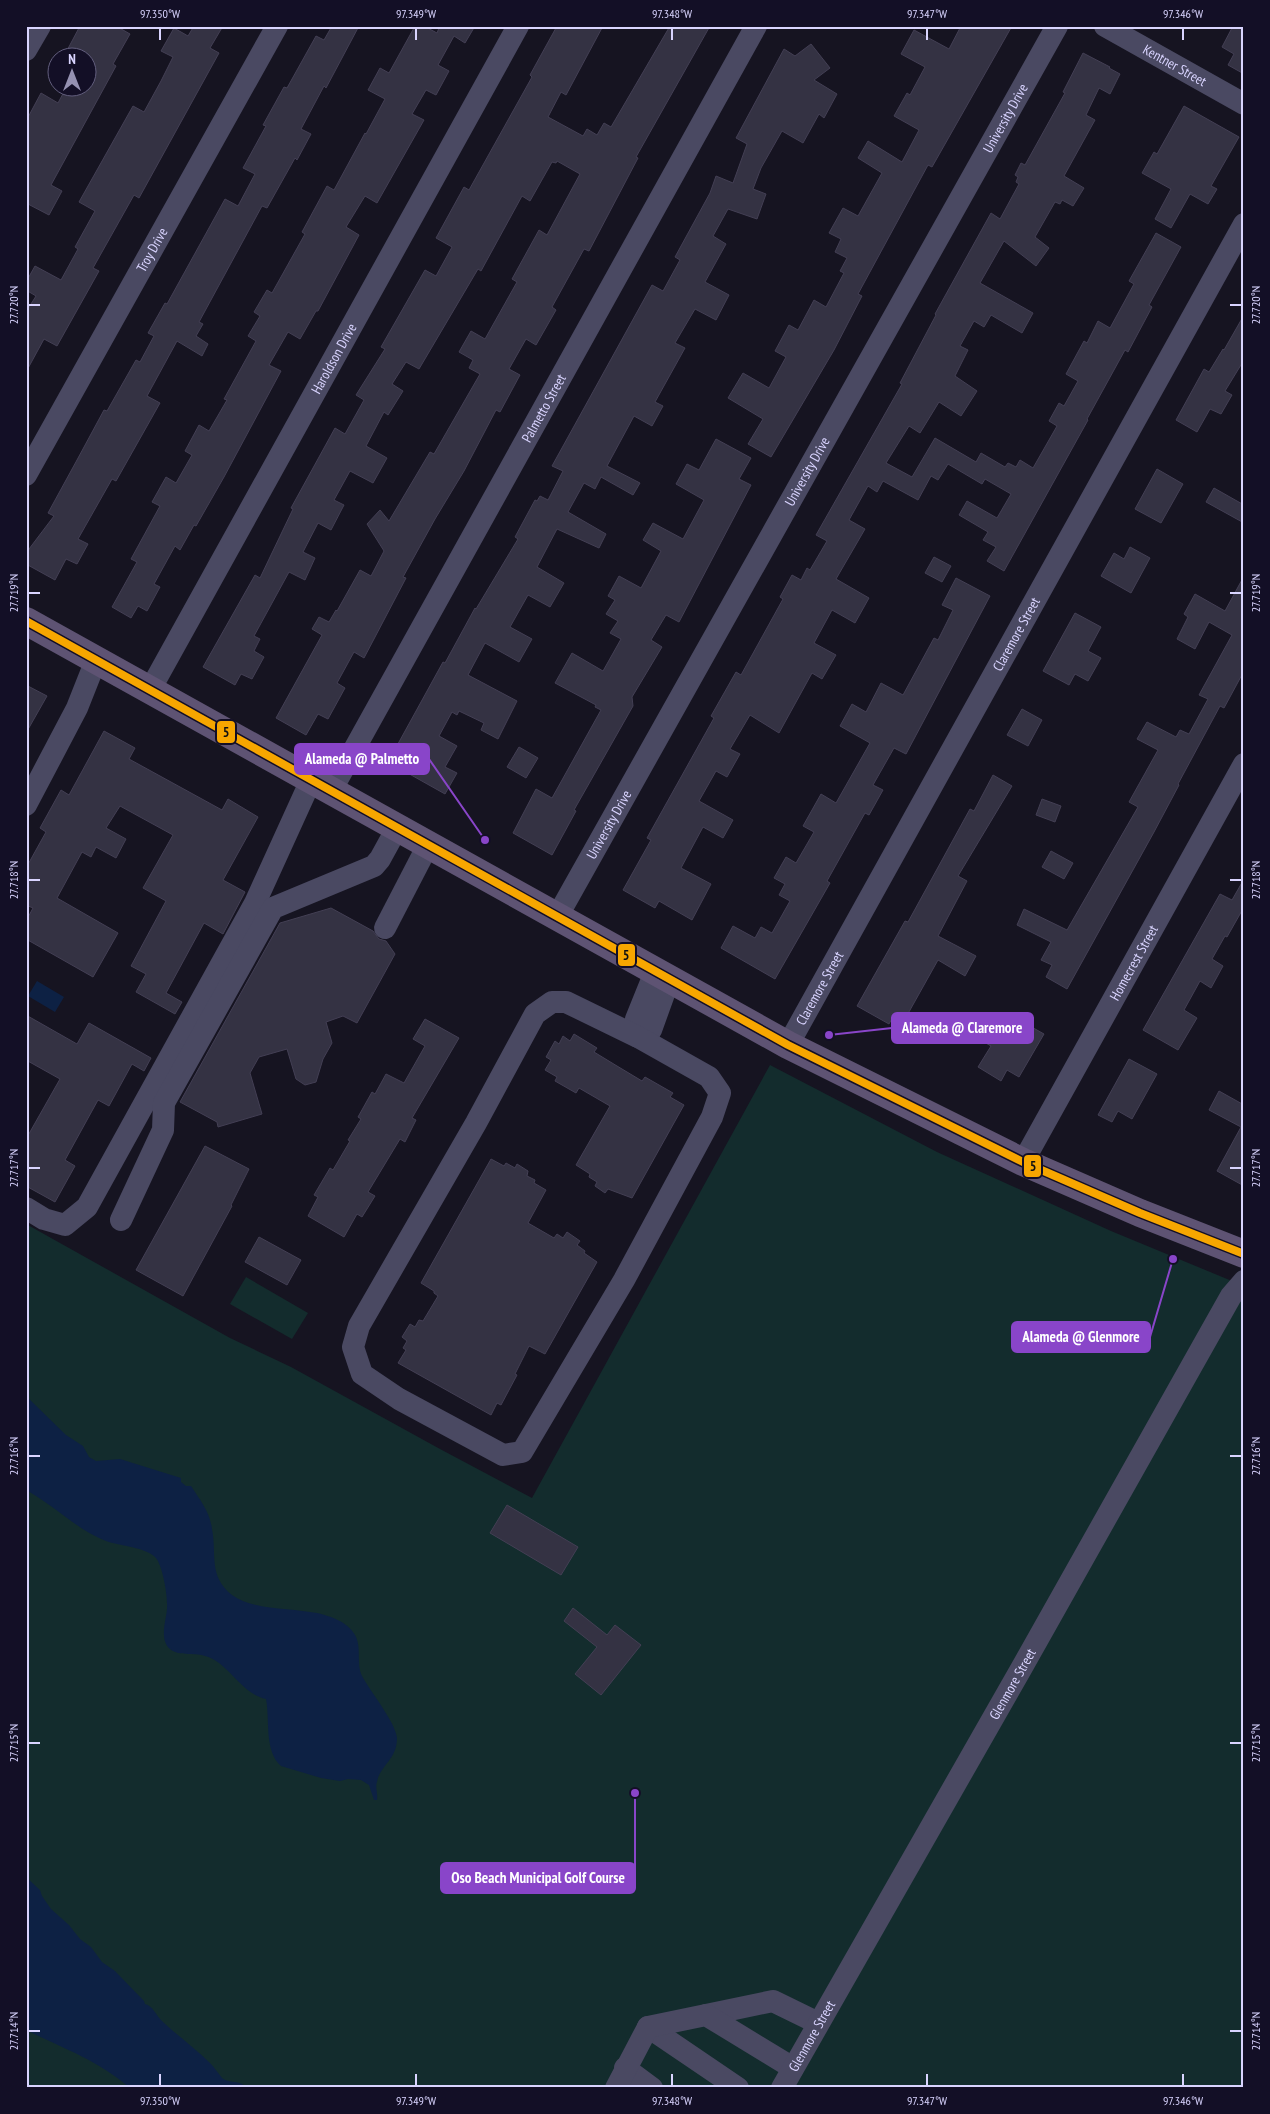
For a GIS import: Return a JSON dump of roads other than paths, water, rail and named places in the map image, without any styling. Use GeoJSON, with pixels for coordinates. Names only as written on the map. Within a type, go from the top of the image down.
{"type":"FeatureCollection","features":[{"type":"Feature","properties":{"kind":"main road"},"geometry":{"type":"LineString","coordinates":[[26,621],[788,1045],[1023,1162],[1140,1213],[1244,1254]]}},
{"type":"Feature","properties":{"kind":"street"},"geometry":{"type":"LineString","coordinates":[[26,50],[40,26]]}},
{"type":"Feature","properties":{"kind":"street","name":"Troy Drive"},"geometry":{"type":"LineString","coordinates":[[26,476],[277,26]]}},
{"type":"Feature","properties":{"kind":"street","name":"Haroldson Drive"},"geometry":{"type":"LineString","coordinates":[[150,690],[518,26]]}},
{"type":"Feature","properties":{"kind":"street","name":"Palmetto Street"},"geometry":{"type":"LineString","coordinates":[[26,1208],[44,1219],[65,1225],[87,1207],[321,786],[756,26]]}},
{"type":"Feature","properties":{"kind":"street","name":"University Drive"},"geometry":{"type":"LineString","coordinates":[[557,917],[1056,26]]}},
{"type":"Feature","properties":{"kind":"street","name":"Kentner Street"},"geometry":{"type":"LineString","coordinates":[[1105,26],[1244,104]]}},
{"type":"Feature","properties":{"kind":"street","name":"Claremore Street"},"geometry":{"type":"LineString","coordinates":[[788,1045],[1244,224]]}},
{"type":"Feature","properties":{"kind":"street"},"geometry":{"type":"LineString","coordinates":[[26,805],[77,708],[96,660]]}},
{"type":"Feature","properties":{"kind":"street","name":"Homecrest Street"},"geometry":{"type":"LineString","coordinates":[[1023,1162],[1244,764]]}},
{"type":"Feature","properties":{"kind":"street"},"geometry":{"type":"LineString","coordinates":[[121,1220],[163,1130],[164,1103],[274,908],[374,866],[380,859],[397,828]]}},
{"type":"Feature","properties":{"kind":"street"},"geometry":{"type":"LineString","coordinates":[[385,928],[428,845]]}},
{"type":"Feature","properties":{"kind":"street"},"geometry":{"type":"LineString","coordinates":[[638,1038],[636,1019],[662,976]]}},
{"type":"Feature","properties":{"kind":"street"},"geometry":{"type":"LineString","coordinates":[[552,1002],[566,1002],[638,1038],[709,1077],[720,1093],[712,1117],[624,1280],[522,1452],[503,1454],[399,1399],[362,1374],[353,1347],[359,1326],[476,1123],[535,1014],[552,1002]]}},
{"type":"Feature","properties":{"kind":"street","name":"Glenmore Street"},"geometry":{"type":"LineString","coordinates":[[782,2088],[1231,1296],[1244,1281]]}},
{"type":"Feature","properties":{"kind":"street"},"geometry":{"type":"LineString","coordinates":[[652,2088],[620,2078],[648,2027],[773,2001],[818,2023]]}},
{"type":"Feature","properties":{"kind":"street"},"geometry":{"type":"LineString","coordinates":[[706,2015],[793,2068]]}},
{"type":"Feature","properties":{"kind":"street"},"geometry":{"type":"LineString","coordinates":[[648,2027],[738,2088]]}},
{"type":"Feature","properties":{"kind":"water"},"geometry":{"type":"Polygon","coordinates":[[[37,981],[64,997],[55,1012],[28,996],[37,981]]]}},
{"type":"Feature","properties":{"kind":"water"},"geometry":{"type":"Polygon","coordinates":[[[26,1396],[66,1435],[83,1446],[89,1457],[96,1461],[120,1459],[181,1478],[181,1482],[186,1486],[191,1486],[204,1506],[211,1523],[216,1573],[224,1588],[232,1595],[240,1600],[261,1606],[322,1614],[338,1620],[352,1630],[357,1640],[359,1666],[362,1676],[388,1716],[397,1738],[394,1752],[379,1776],[376,1786],[377,1800],[374,1800],[369,1785],[361,1780],[348,1779],[340,1781],[321,1778],[281,1766],[272,1752],[270,1744],[266,1699],[252,1693],[225,1668],[212,1659],[205,1656],[175,1652],[167,1645],[164,1635],[167,1609],[166,1590],[161,1568],[156,1558],[146,1551],[106,1541],[95,1536],[26,1490],[26,1396]]]}},
{"type":"Feature","properties":{"kind":"water"},"geometry":{"type":"Polygon","coordinates":[[[26,1877],[40,1890],[51,1909],[69,1925],[80,1939],[91,1947],[102,1962],[115,1971],[161,2020],[204,2057],[222,2078],[241,2083],[246,2088],[130,2088],[105,2069],[80,2055],[26,2030],[26,1877]]]}},
{"type":"Feature","properties":{"kind":"place","name":"Alameda @ Palmetto"},"geometry":{"type":"Point","coordinates":[485,840]}},
{"type":"Feature","properties":{"kind":"place","name":"Alameda @ Claremore"},"geometry":{"type":"Point","coordinates":[829,1035]}},
{"type":"Feature","properties":{"kind":"place","name":"Alameda @ Glenmore"},"geometry":{"type":"Point","coordinates":[1173,1259]}},
{"type":"Feature","properties":{"kind":"place","name":"Oso Beach Municipal Golf Course"},"geometry":{"type":"Point","coordinates":[635,1793]}}]}
